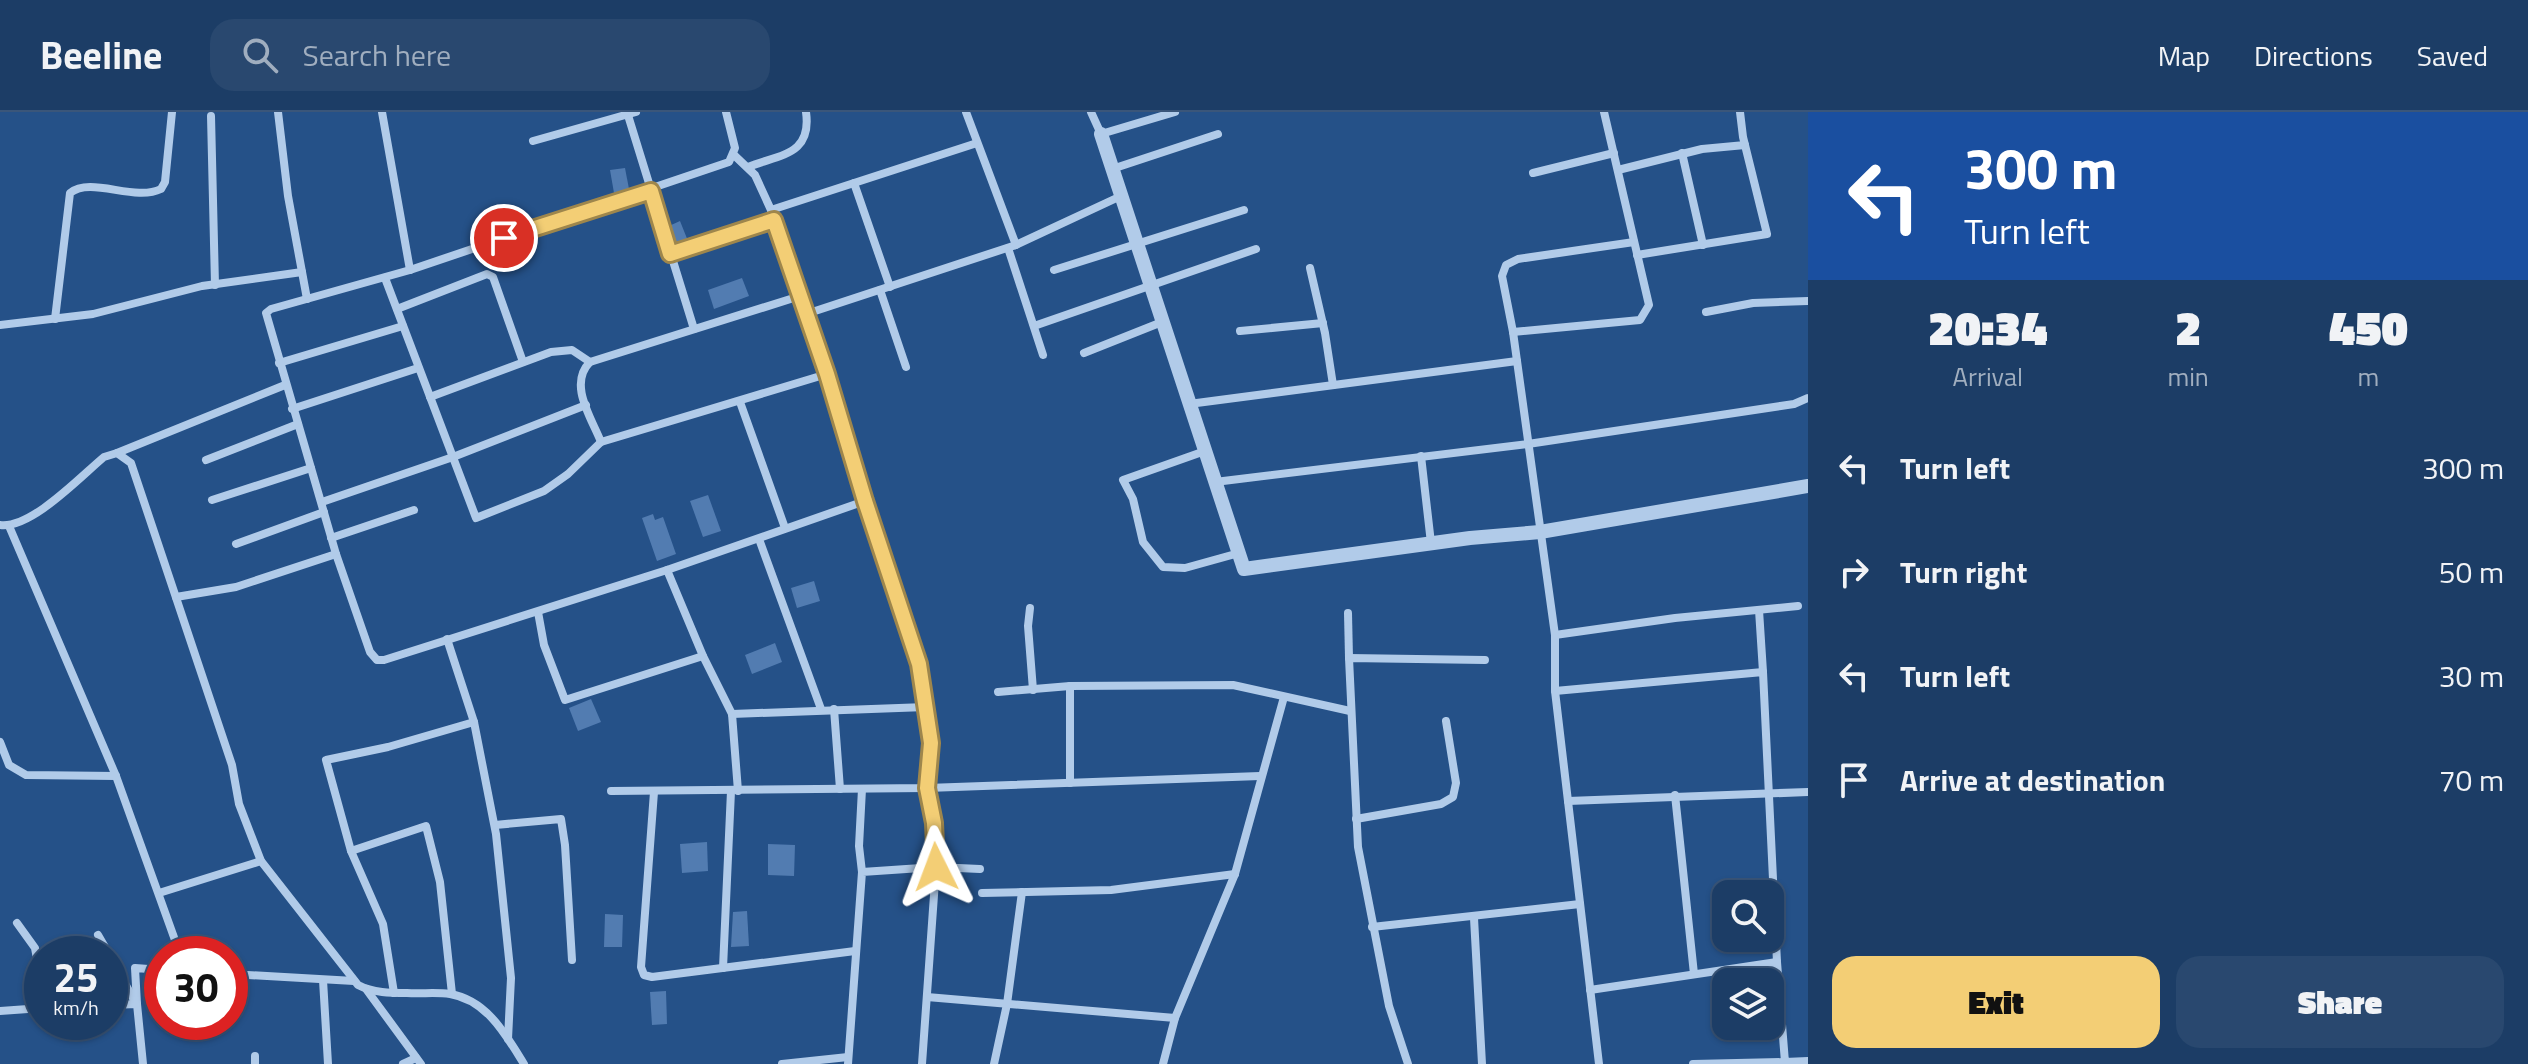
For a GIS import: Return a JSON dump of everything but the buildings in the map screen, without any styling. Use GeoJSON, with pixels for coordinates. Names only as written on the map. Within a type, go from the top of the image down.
{"type":"FeatureCollection","features":[{"type":"Feature","properties":{"kind":"street"},"geometry":{"type":"LineString","coordinates":[[55,319],[70,193],[81,186],[144,194],[161,189],[165,182],[172,112]]}},
{"type":"Feature","properties":{"kind":"street"},"geometry":{"type":"LineString","coordinates":[[278,112],[288,196],[307,299]]}},
{"type":"Feature","properties":{"kind":"street"},"geometry":{"type":"LineString","coordinates":[[382,112],[410,270]]}},
{"type":"Feature","properties":{"kind":"street"},"geometry":{"type":"LineString","coordinates":[[726,112],[735,148],[729,162],[651,191],[410,270],[271,309],[266,313],[336,554],[373,657],[384,660],[667,570],[865,501]]}},
{"type":"Feature","properties":{"kind":"street"},"geometry":{"type":"LineString","coordinates":[[748,167],[801,145],[807,135],[806,112]]}},
{"type":"Feature","properties":{"kind":"street"},"geometry":{"type":"LineString","coordinates":[[966,112],[1012,246],[1043,355]]}},
{"type":"Feature","properties":{"kind":"street"},"geometry":{"type":"LineString","coordinates":[[1091,112],[1101,134],[1244,569],[1431,543],[1540,532],[1808,486]]}},
{"type":"Feature","properties":{"kind":"street"},"geometry":{"type":"LineString","coordinates":[[1101,134],[1175,112]]}},
{"type":"Feature","properties":{"kind":"street"},"geometry":{"type":"LineString","coordinates":[[1513,332],[1640,320],[1649,305],[1604,112]]}},
{"type":"Feature","properties":{"kind":"street"},"geometry":{"type":"LineString","coordinates":[[1637,255],[1767,234],[1740,112]]}},
{"type":"Feature","properties":{"kind":"street"},"geometry":{"type":"LineString","coordinates":[[533,141],[630,113],[694,329]]}},
{"type":"Feature","properties":{"kind":"street"},"geometry":{"type":"LineString","coordinates":[[211,116],[215,285]]}},
{"type":"Feature","properties":{"kind":"street"},"geometry":{"type":"LineString","coordinates":[[1112,169],[1218,134]]}},
{"type":"Feature","properties":{"kind":"street"},"geometry":{"type":"LineString","coordinates":[[670,254],[854,183],[977,143]]}},
{"type":"Feature","properties":{"kind":"street"},"geometry":{"type":"LineString","coordinates":[[1618,170],[1682,153],[1745,145]]}},
{"type":"Feature","properties":{"kind":"street"},"geometry":{"type":"LineString","coordinates":[[1533,173],[1614,153]]}},
{"type":"Feature","properties":{"kind":"street"},"geometry":{"type":"LineString","coordinates":[[1682,153],[1703,245]]}},
{"type":"Feature","properties":{"kind":"street"},"geometry":{"type":"LineString","coordinates":[[734,155],[755,175],[772,215],[827,374],[919,664],[931,743],[927,788],[934,823],[936,867],[922,1064]]}},
{"type":"Feature","properties":{"kind":"street"},"geometry":{"type":"LineString","coordinates":[[854,183],[890,287]]}},
{"type":"Feature","properties":{"kind":"street"},"geometry":{"type":"LineString","coordinates":[[806,314],[1012,246],[1121,196]]}},
{"type":"Feature","properties":{"kind":"street"},"geometry":{"type":"LineString","coordinates":[[1054,270],[1244,210]]}},
{"type":"Feature","properties":{"kind":"street"},"geometry":{"type":"LineString","coordinates":[[1599,1064],[1555,691],[1555,635],[1513,332],[1502,276],[1506,265],[1518,259],[1634,242]]}},
{"type":"Feature","properties":{"kind":"street"},"geometry":{"type":"LineString","coordinates":[[1034,326],[1256,249]]}},
{"type":"Feature","properties":{"kind":"street"},"geometry":{"type":"LineString","coordinates":[[1310,268],[1333,385]]}},
{"type":"Feature","properties":{"kind":"street"},"geometry":{"type":"LineString","coordinates":[[0,325],[93,314],[215,285],[302,272]]}},
{"type":"Feature","properties":{"kind":"street"},"geometry":{"type":"LineString","coordinates":[[397,309],[487,274],[493,277],[523,362]]}},
{"type":"Feature","properties":{"kind":"street"},"geometry":{"type":"LineString","coordinates":[[385,278],[476,518],[544,491],[568,474],[601,442],[827,374]]}},
{"type":"Feature","properties":{"kind":"street"},"geometry":{"type":"LineString","coordinates":[[880,290],[906,367]]}},
{"type":"Feature","properties":{"kind":"street"},"geometry":{"type":"LineString","coordinates":[[601,442],[579,384],[582,371],[590,362],[800,296]]}},
{"type":"Feature","properties":{"kind":"street"},"geometry":{"type":"LineString","coordinates":[[1706,312],[1753,303],[1808,301]]}},
{"type":"Feature","properties":{"kind":"street"},"geometry":{"type":"LineString","coordinates":[[1084,353],[1162,322]]}},
{"type":"Feature","properties":{"kind":"street"},"geometry":{"type":"LineString","coordinates":[[1240,331],[1323,323]]}},
{"type":"Feature","properties":{"kind":"street"},"geometry":{"type":"LineString","coordinates":[[279,363],[403,326]]}},
{"type":"Feature","properties":{"kind":"street"},"geometry":{"type":"LineString","coordinates":[[430,397],[551,352],[572,350],[590,362]]}},
{"type":"Feature","properties":{"kind":"street"},"geometry":{"type":"LineString","coordinates":[[1189,404],[1517,361]]}},
{"type":"Feature","properties":{"kind":"street"},"geometry":{"type":"LineString","coordinates":[[292,409],[418,368]]}},
{"type":"Feature","properties":{"kind":"street"},"geometry":{"type":"LineString","coordinates":[[174,936],[116,776],[5,525],[28,519],[104,457],[285,385]]}},
{"type":"Feature","properties":{"kind":"street"},"geometry":{"type":"LineString","coordinates":[[1215,482],[1528,444],[1794,404],[1808,398]]}},
{"type":"Feature","properties":{"kind":"street"},"geometry":{"type":"LineString","coordinates":[[740,402],[785,528]]}},
{"type":"Feature","properties":{"kind":"street"},"geometry":{"type":"LineString","coordinates":[[236,544],[586,405]]}},
{"type":"Feature","properties":{"kind":"street"},"geometry":{"type":"LineString","coordinates":[[206,460],[298,424]]}},
{"type":"Feature","properties":{"kind":"street"},"geometry":{"type":"LineString","coordinates":[[1205,451],[1123,480],[1133,499],[1143,542],[1163,567],[1185,568],[1239,553]]}},
{"type":"Feature","properties":{"kind":"street"},"geometry":{"type":"LineString","coordinates":[[117,453],[131,463],[232,765],[247,830],[261,861],[354,981],[366,989],[418,1061],[403,1064]]}},
{"type":"Feature","properties":{"kind":"street"},"geometry":{"type":"LineString","coordinates":[[1421,456],[1431,543]]}},
{"type":"Feature","properties":{"kind":"street"},"geometry":{"type":"LineString","coordinates":[[212,500],[311,468]]}},
{"type":"Feature","properties":{"kind":"street"},"geometry":{"type":"LineString","coordinates":[[331,538],[414,510]]}},
{"type":"Feature","properties":{"kind":"street"},"geometry":{"type":"LineString","coordinates":[[759,539],[821,709]]}},
{"type":"Feature","properties":{"kind":"street"},"geometry":{"type":"LineString","coordinates":[[176,597],[236,587],[336,554]]}},
{"type":"Feature","properties":{"kind":"street"},"geometry":{"type":"LineString","coordinates":[[667,570],[703,656],[732,714],[735,791],[723,968]]}},
{"type":"Feature","properties":{"kind":"street"},"geometry":{"type":"LineString","coordinates":[[1555,635],[1675,618],[1798,606]]}},
{"type":"Feature","properties":{"kind":"street"},"geometry":{"type":"LineString","coordinates":[[1030,608],[1028,626],[1033,690]]}},
{"type":"Feature","properties":{"kind":"street"},"geometry":{"type":"LineString","coordinates":[[1759,610],[1785,1063]]}},
{"type":"Feature","properties":{"kind":"street"},"geometry":{"type":"LineString","coordinates":[[538,612],[544,645],[565,700],[703,656]]}},
{"type":"Feature","properties":{"kind":"street"},"geometry":{"type":"LineString","coordinates":[[1348,613],[1356,819],[1372,927],[1389,1006],[1408,1064]]}},
{"type":"Feature","properties":{"kind":"street"},"geometry":{"type":"LineString","coordinates":[[447,639],[474,722],[495,825],[505,897],[511,978],[508,1039]]}},
{"type":"Feature","properties":{"kind":"street"},"geometry":{"type":"LineString","coordinates":[[1349,658],[1485,660]]}},
{"type":"Feature","properties":{"kind":"street"},"geometry":{"type":"LineString","coordinates":[[1555,691],[1763,672]]}},
{"type":"Feature","properties":{"kind":"street"},"geometry":{"type":"LineString","coordinates":[[998,692],[1070,686],[1233,685],[1350,711]]}},
{"type":"Feature","properties":{"kind":"street"},"geometry":{"type":"LineString","coordinates":[[1070,686],[1070,783]]}},
{"type":"Feature","properties":{"kind":"street"},"geometry":{"type":"LineString","coordinates":[[1163,1064],[1175,1018],[1235,874],[1284,697]]}},
{"type":"Feature","properties":{"kind":"street"},"geometry":{"type":"LineString","coordinates":[[732,714],[926,707]]}},
{"type":"Feature","properties":{"kind":"street"},"geometry":{"type":"LineString","coordinates":[[834,709],[840,789]]}},
{"type":"Feature","properties":{"kind":"street"},"geometry":{"type":"LineString","coordinates":[[1356,819],[1441,804],[1453,797],[1456,783],[1446,721]]}},
{"type":"Feature","properties":{"kind":"street"},"geometry":{"type":"LineString","coordinates":[[394,993],[383,924],[351,851],[326,760],[388,747],[474,722]]}},
{"type":"Feature","properties":{"kind":"street"},"geometry":{"type":"LineString","coordinates":[[0,742],[9,765],[26,775],[116,776]]}},
{"type":"Feature","properties":{"kind":"street"},"geometry":{"type":"LineString","coordinates":[[611,791],[927,788],[1260,776]]}},
{"type":"Feature","properties":{"kind":"street"},"geometry":{"type":"LineString","coordinates":[[782,1064],[848,1060],[862,872],[859,846],[862,789]]}},
{"type":"Feature","properties":{"kind":"street"},"geometry":{"type":"LineString","coordinates":[[654,792],[644,975],[652,977],[855,951]]}},
{"type":"Feature","properties":{"kind":"street"},"geometry":{"type":"LineString","coordinates":[[1568,801],[1808,792]]}},
{"type":"Feature","properties":{"kind":"street"},"geometry":{"type":"LineString","coordinates":[[1675,795],[1694,974]]}},
{"type":"Feature","properties":{"kind":"street"},"geometry":{"type":"LineString","coordinates":[[495,825],[561,819],[572,960]]}},
{"type":"Feature","properties":{"kind":"street"},"geometry":{"type":"LineString","coordinates":[[351,851],[426,826],[440,882],[452,994]]}},
{"type":"Feature","properties":{"kind":"street"},"geometry":{"type":"LineString","coordinates":[[159,893],[261,861]]}},
{"type":"Feature","properties":{"kind":"street"},"geometry":{"type":"LineString","coordinates":[[862,872],[936,867],[980,869]]}},
{"type":"Feature","properties":{"kind":"street"},"geometry":{"type":"LineString","coordinates":[[982,893],[1111,890],[1235,874]]}},
{"type":"Feature","properties":{"kind":"street"},"geometry":{"type":"LineString","coordinates":[[994,1064],[1007,1004],[1022,892]]}},
{"type":"Feature","properties":{"kind":"street"},"geometry":{"type":"LineString","coordinates":[[1372,927],[1580,904]]}},
{"type":"Feature","properties":{"kind":"street"},"geometry":{"type":"LineString","coordinates":[[1474,918],[1482,1064]]}},
{"type":"Feature","properties":{"kind":"street"},"geometry":{"type":"LineString","coordinates":[[17,923],[26,936]]}},
{"type":"Feature","properties":{"kind":"street"},"geometry":{"type":"LineString","coordinates":[[1590,990],[1777,962]]}},
{"type":"Feature","properties":{"kind":"street"},"geometry":{"type":"LineString","coordinates":[[143,1064],[135,968],[144,969]]}},
{"type":"Feature","properties":{"kind":"street"},"geometry":{"type":"LineString","coordinates":[[248,975],[354,981]]}},
{"type":"Feature","properties":{"kind":"street"},"geometry":{"type":"LineString","coordinates":[[323,980],[328,1064]]}},
{"type":"Feature","properties":{"kind":"street"},"geometry":{"type":"LineString","coordinates":[[128,988],[137,1004]]}},
{"type":"Feature","properties":{"kind":"street"},"geometry":{"type":"LineString","coordinates":[[366,989],[452,994],[477,1004],[491,1015],[524,1064]]}},
{"type":"Feature","properties":{"kind":"street"},"geometry":{"type":"LineString","coordinates":[[927,997],[1175,1018]]}},
{"type":"Feature","properties":{"kind":"street"},"geometry":{"type":"LineString","coordinates":[[128,1004],[137,1004]]}},
{"type":"Feature","properties":{"kind":"street"},"geometry":{"type":"LineString","coordinates":[[0,1011],[24,1009]]}},
{"type":"Feature","properties":{"kind":"street"},"geometry":{"type":"LineString","coordinates":[[1693,1064],[1808,1061]]}},
{"type":"Feature","properties":{"kind":"route"},"geometry":{"type":"LineString","coordinates":[[504,238],[651,191],[670,254],[774,220],[827,374],[919,664],[931,743],[927,788],[934,823],[936,867]]}}]}
